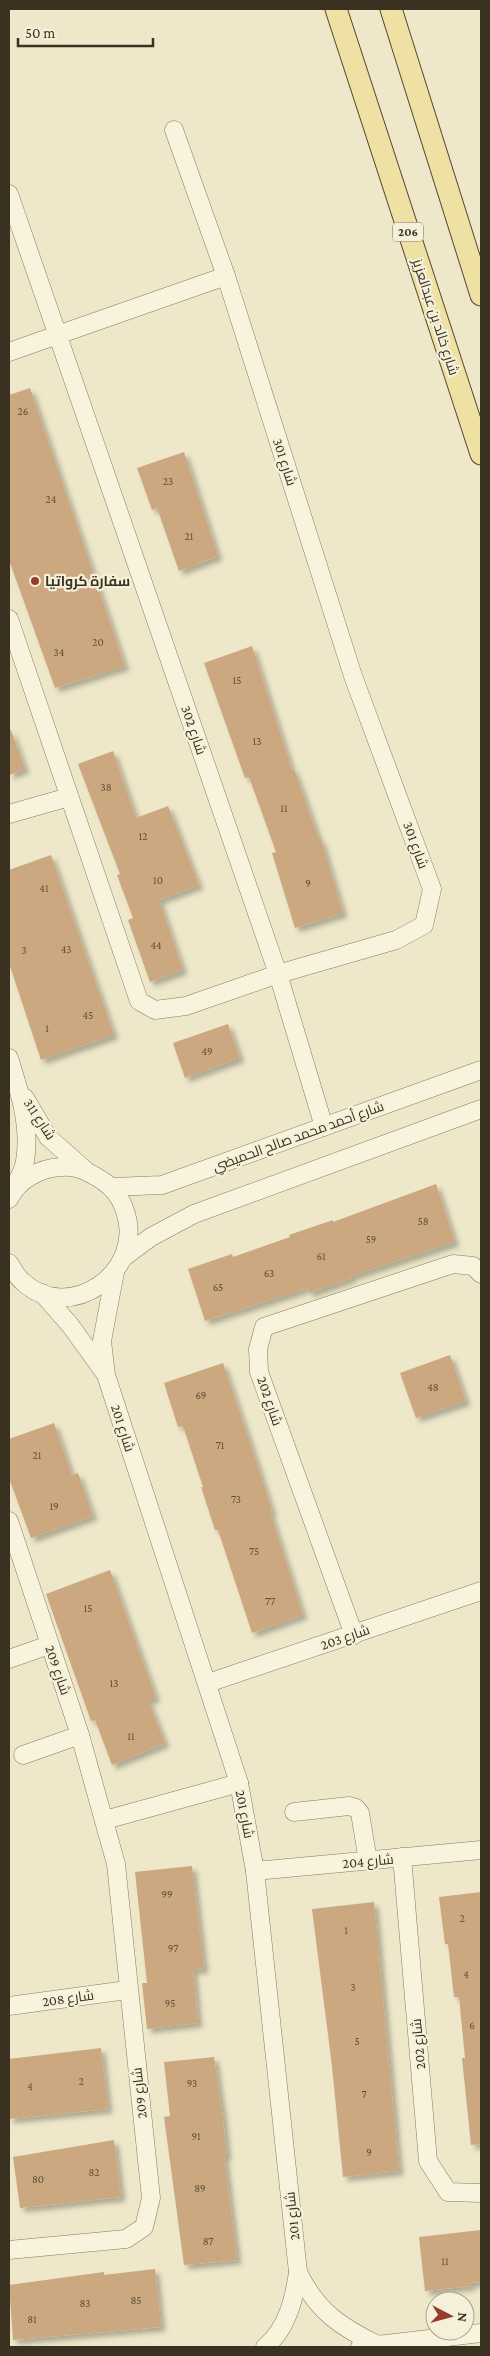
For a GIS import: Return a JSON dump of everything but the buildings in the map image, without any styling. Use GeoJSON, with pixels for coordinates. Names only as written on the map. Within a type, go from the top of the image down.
{"type":"FeatureCollection","features":[{"type":"Feature","properties":{"kind":"main road","name":"شارع خالد بن عبدالعزيز"},"geometry":{"type":"LineString","coordinates":[[336,9],[481,454]]}},
{"type":"Feature","properties":{"kind":"main road"},"geometry":{"type":"LineString","coordinates":[[391,9],[481,295]]}},
{"type":"Feature","properties":{"kind":"street","name":"شارع 301"},"geometry":{"type":"LineString","coordinates":[[9,619],[139,1001],[155,1010],[186,1006],[278,974],[396,940],[424,925],[432,889],[353,676],[226,276],[174,130]]}},
{"type":"Feature","properties":{"kind":"street","name":"شارع 302"},"geometry":{"type":"LineString","coordinates":[[9,194],[16,238],[58,335],[278,974],[324,1127]]}},
{"type":"Feature","properties":{"kind":"street"},"geometry":{"type":"LineString","coordinates":[[9,352],[226,276]]}},
{"type":"Feature","properties":{"kind":"street"},"geometry":{"type":"LineString","coordinates":[[9,814],[69,797]]}},
{"type":"Feature","properties":{"kind":"street","name":"شارع 311"},"geometry":{"type":"LineString","coordinates":[[9,1058],[18,1086],[26,1143],[25,1163],[11,1195]]}},
{"type":"Feature","properties":{"kind":"street","name":"شارع أحمد محمد صالح الحميضي"},"geometry":{"type":"LineString","coordinates":[[112,1187],[162,1185],[481,1070]]}},
{"type":"Feature","properties":{"kind":"street","name":"شارع 311"},"geometry":{"type":"LineString","coordinates":[[18,1086],[48,1137],[86,1170],[112,1187]]}},
{"type":"Feature","properties":{"kind":"street"},"geometry":{"type":"LineString","coordinates":[[124,1257],[151,1237],[194,1214],[481,1109]]}},
{"type":"Feature","properties":{"kind":"street"},"geometry":{"type":"LineString","coordinates":[[11,1195],[28,1177],[49,1168],[64,1166],[86,1170]]}},
{"type":"Feature","properties":{"kind":"street"},"geometry":{"type":"LineString","coordinates":[[9,1264],[16,1284],[42,1293],[62,1297],[84,1294],[98,1288],[115,1272],[124,1257],[129,1235],[129,1221],[121,1200],[112,1187]]}},
{"type":"Feature","properties":{"kind":"street","name":"شارع 202"},"geometry":{"type":"LineString","coordinates":[[354,1634],[259,1372],[258,1349],[264,1327],[454,1264],[473,1266],[481,1274]]}},
{"type":"Feature","properties":{"kind":"street","name":"شارع 201"},"geometry":{"type":"LineString","coordinates":[[115,1272],[102,1341],[106,1375],[208,1683],[239,1783],[255,1871],[298,2272],[295,2297],[286,2320],[272,2341],[265,2347]]}},
{"type":"Feature","properties":{"kind":"street","name":"شارع 201"},"geometry":{"type":"LineString","coordinates":[[42,1293],[70,1325],[106,1375]]}},
{"type":"Feature","properties":{"kind":"street","name":"شارع 209"},"geometry":{"type":"LineString","coordinates":[[9,1521],[80,1735],[116,1864],[127,1990],[151,2198],[144,2227],[126,2239],[9,2250]]}},
{"type":"Feature","properties":{"kind":"street","name":"شارع 203"},"geometry":{"type":"LineString","coordinates":[[208,1683],[481,1591]]}},
{"type":"Feature","properties":{"kind":"street"},"geometry":{"type":"LineString","coordinates":[[9,1659],[49,1645]]}},
{"type":"Feature","properties":{"kind":"street"},"geometry":{"type":"LineString","coordinates":[[23,1755],[80,1735]]}},
{"type":"Feature","properties":{"kind":"street"},"geometry":{"type":"LineString","coordinates":[[105,1820],[239,1783]]}},
{"type":"Feature","properties":{"kind":"street"},"geometry":{"type":"LineString","coordinates":[[294,1812],[349,1806],[356,1808],[360,1813],[368,1860]]}},
{"type":"Feature","properties":{"kind":"street","name":"شارع 204"},"geometry":{"type":"LineString","coordinates":[[255,1871],[481,1850]]}},
{"type":"Feature","properties":{"kind":"street","name":"شارع 202"},"geometry":{"type":"LineString","coordinates":[[402,1858],[428,2161],[448,2192],[481,2193]]}},
{"type":"Feature","properties":{"kind":"street","name":"شارع 208"},"geometry":{"type":"LineString","coordinates":[[9,2006],[127,1990]]}},
{"type":"Feature","properties":{"kind":"street","name":"شارع 201"},"geometry":{"type":"LineString","coordinates":[[298,2272],[304,2285],[323,2311],[348,2331],[378,2345]]}},
{"type":"Feature","properties":{"kind":"street"},"geometry":{"type":"LineString","coordinates":[[360,2347],[481,2333]]}},
{"type":"Feature","properties":{"kind":"place","name":"سفارة كرواتيا"},"geometry":{"type":"Point","coordinates":[35,581]}}]}
